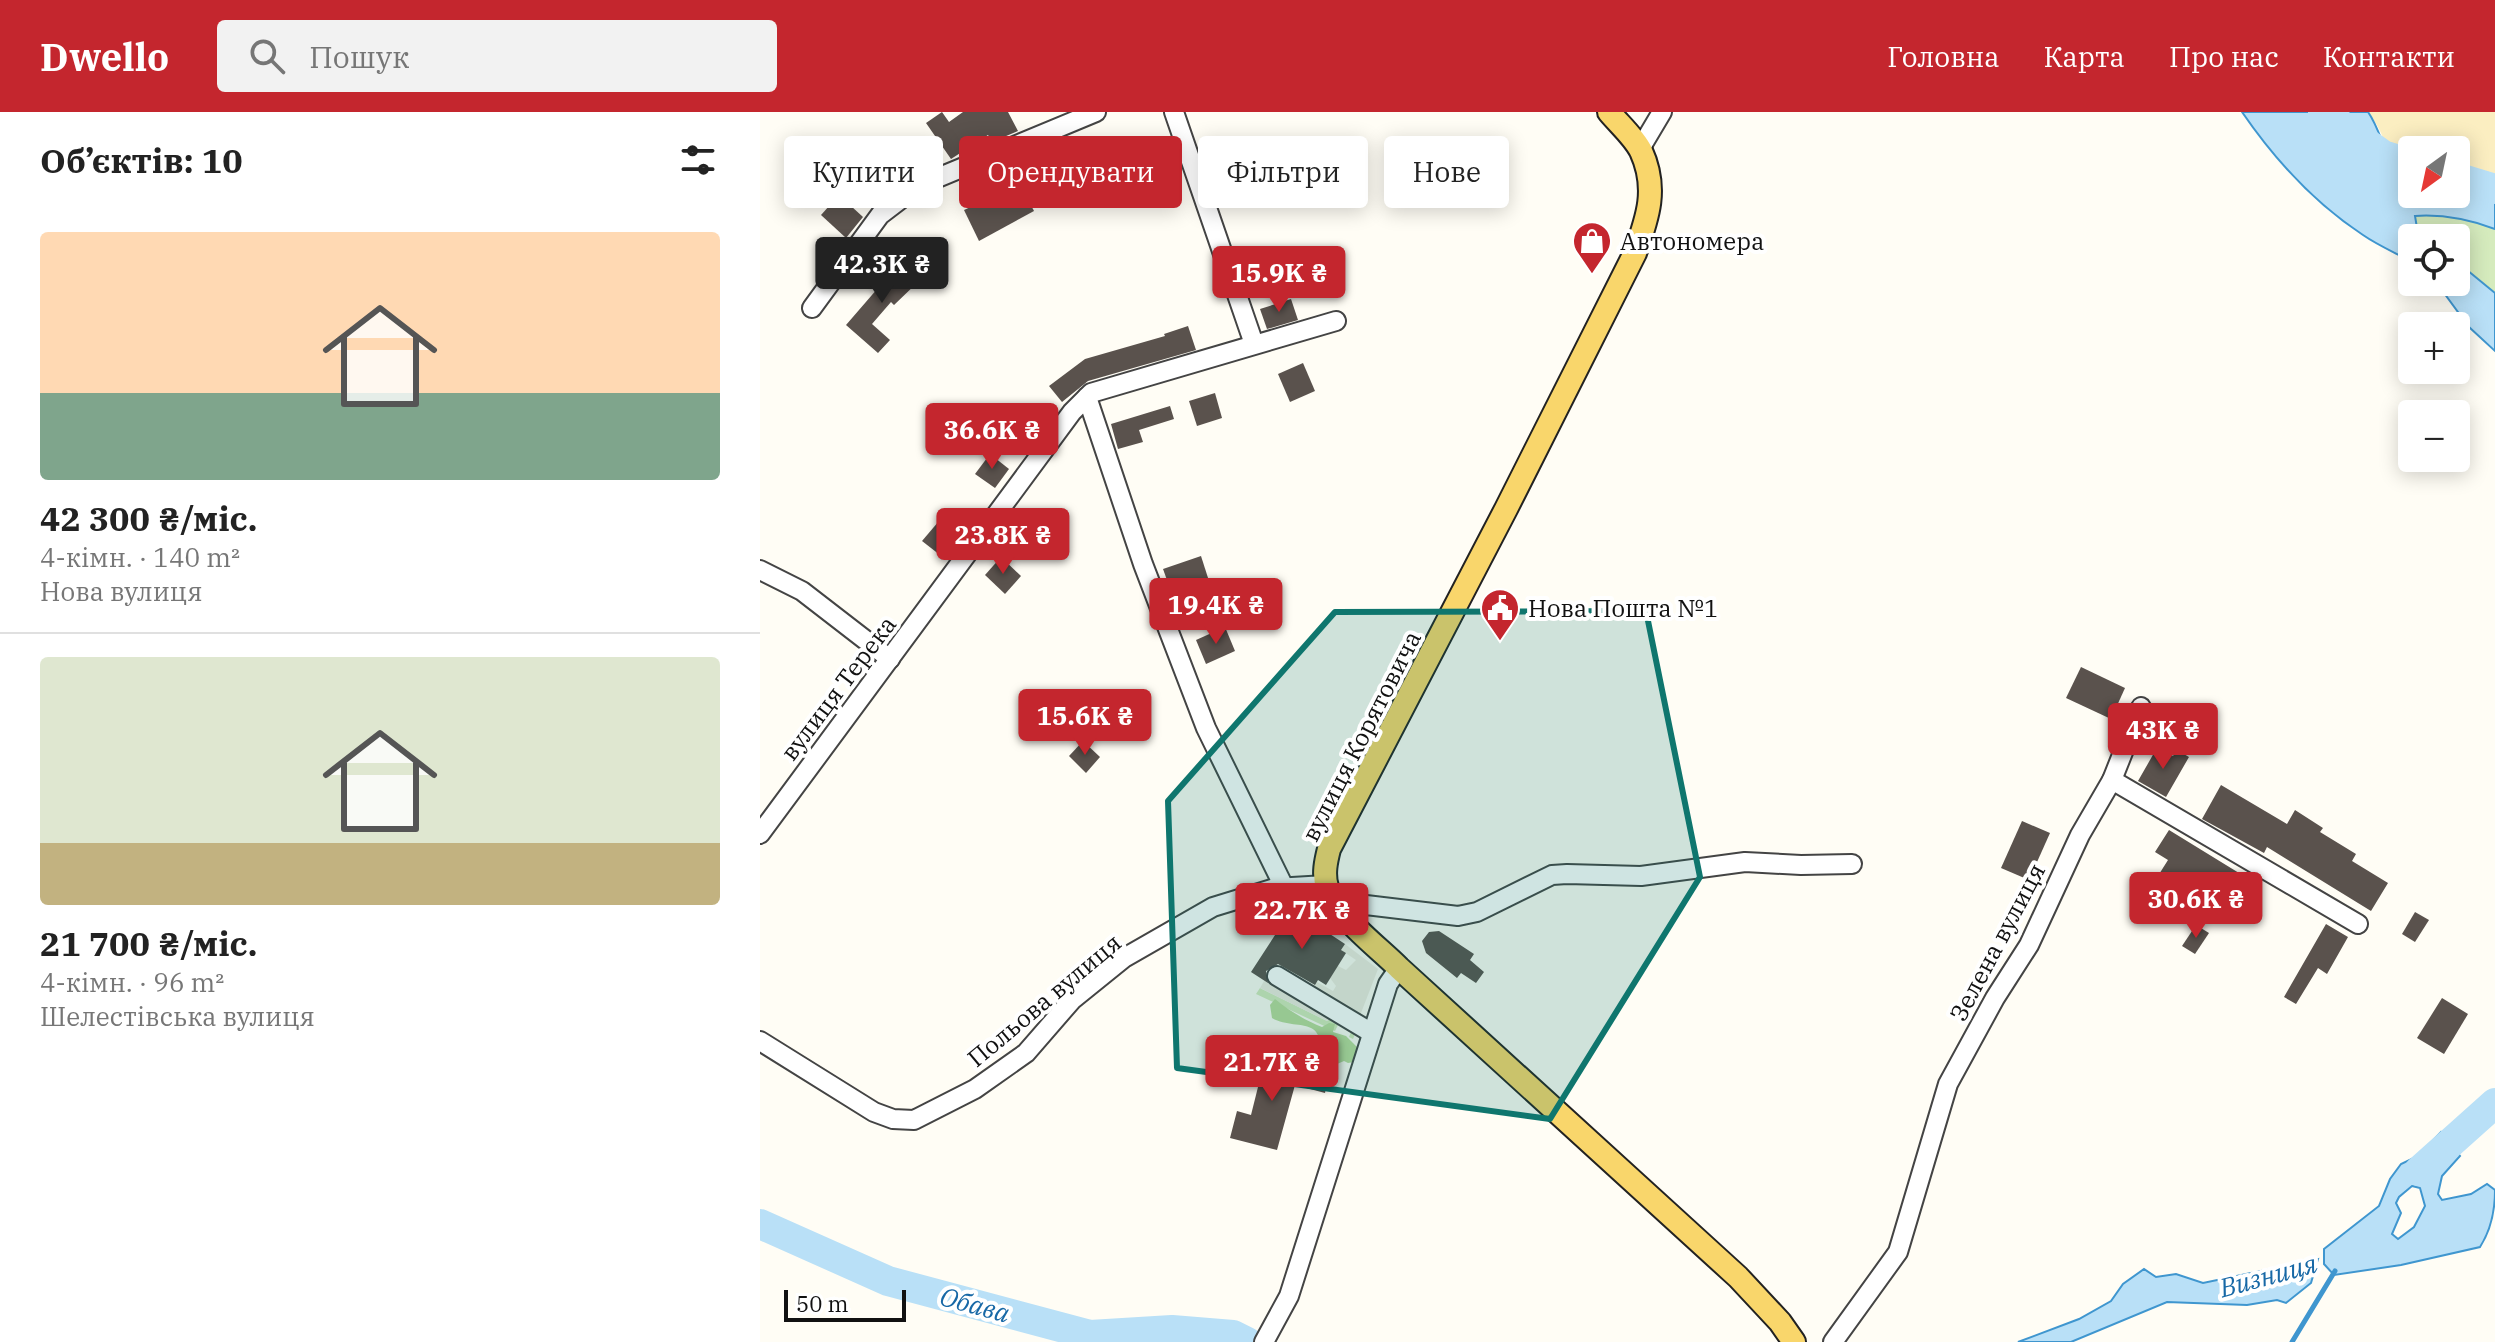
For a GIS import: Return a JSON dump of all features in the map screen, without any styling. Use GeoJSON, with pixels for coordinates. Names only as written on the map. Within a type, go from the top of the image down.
{"type":"FeatureCollection","features":[{"type":"Feature","properties":{"kind":"main road","name":"вулиця Корятовича"},"geometry":{"type":"LineString","coordinates":[[1326,885],[1325,865],[1329,849],[1635,253],[1651,208],[1649,181],[1640,149],[1609,112]]}},
{"type":"Feature","properties":{"kind":"main road"},"geometry":{"type":"LineString","coordinates":[[1326,885],[1346,915],[1399,968],[1738,1277],[1780,1322],[1794,1342]]}},
{"type":"Feature","properties":{"kind":"street"},"geometry":{"type":"LineString","coordinates":[[812,308],[880,215],[918,186],[1096,112]]}},
{"type":"Feature","properties":{"kind":"street"},"geometry":{"type":"LineString","coordinates":[[1174,112],[1254,344]]}},
{"type":"Feature","properties":{"kind":"street"},"geometry":{"type":"LineString","coordinates":[[1640,149],[1662,112]]}},
{"type":"Feature","properties":{"kind":"street","name":"вулиця Терека"},"geometry":{"type":"LineString","coordinates":[[760,834],[1072,412],[1091,393],[1336,321]]}},
{"type":"Feature","properties":{"kind":"street"},"geometry":{"type":"LineString","coordinates":[[1087,397],[1143,564],[1206,728],[1284,887]]}},
{"type":"Feature","properties":{"kind":"street"},"geometry":{"type":"LineString","coordinates":[[760,570],[802,591],[890,659]]}},
{"type":"Feature","properties":{"kind":"street","name":"Зелена вулиця"},"geometry":{"type":"LineString","coordinates":[[1833,1342],[1898,1252],[1948,1084],[1995,998],[2029,945],[2080,835],[2112,780],[2141,707]]}},
{"type":"Feature","properties":{"kind":"street"},"geometry":{"type":"LineString","coordinates":[[2112,780],[2358,924]]}},
{"type":"Feature","properties":{"kind":"street"},"geometry":{"type":"LineString","coordinates":[[1346,915],[1366,905],[1458,916],[1477,912],[1552,875],[1641,876],[1745,862],[1852,864]]}},
{"type":"Feature","properties":{"kind":"street","name":"Польова вулиця"},"geometry":{"type":"LineString","coordinates":[[760,1041],[874,1112],[893,1119],[914,1120],[975,1089],[1026,1053],[1072,1000],[1124,958],[1213,907],[1284,887],[1326,885]]}},
{"type":"Feature","properties":{"kind":"street"},"geometry":{"type":"LineString","coordinates":[[1266,1340],[1289,1296],[1388,984],[1399,968]]}},
{"type":"Feature","properties":{"kind":"street"},"geometry":{"type":"LineString","coordinates":[[1277,976],[1372,1033]]}},
{"type":"Feature","properties":{"kind":"highlighted area"},"geometry":{"type":"Polygon","coordinates":[[[1646,611],[1700,877],[1550,1119],[1177,1068],[1168,801],[1335,612],[1646,611]]]}},
{"type":"Feature","properties":{"kind":"green space"},"geometry":{"type":"Polygon","coordinates":[[[2437,215],[2495,229],[2495,293],[2470,272],[2470,224],[2416,224],[2414,216],[2437,215]]]}},
{"type":"Feature","properties":{"kind":"green space"},"geometry":{"type":"Polygon","coordinates":[[[1260,988],[1327,1021],[1332,1017],[1358,1027],[1353,1039],[1349,1037],[1353,1027],[1340,1021],[1335,1031],[1256,994],[1260,988]]]}},
{"type":"Feature","properties":{"kind":"green space"},"geometry":{"type":"Polygon","coordinates":[[[1275,999],[1316,1025],[1335,1024],[1333,1032],[1346,1036],[1358,1048],[1354,1062],[1337,1064],[1326,1054],[1315,1031],[1307,1026],[1272,1018],[1270,1005],[1275,999]]]}},
{"type":"Feature","properties":{"kind":"sand"},"geometry":{"type":"Polygon","coordinates":[[[2368,112],[2495,112],[2495,190],[2470,189],[2470,136],[2398,136],[2398,173],[2368,112]]]}},
{"type":"Feature","properties":{"kind":"shaded area"},"geometry":{"type":"Polygon","coordinates":[[[1345,944],[1378,969],[1356,1026],[1333,1017],[1327,1021],[1260,988],[1264,981],[1268,983],[1289,952],[1299,959],[1288,977],[1310,992],[1317,982],[1333,991],[1336,986],[1330,978],[1332,963],[1346,970],[1356,960],[1341,950],[1345,944]]]}},
{"type":"Feature","properties":{"kind":"water"},"geometry":{"type":"Polygon","coordinates":[[[2242,112],[2368,112],[2398,173],[2398,208],[2470,208],[2470,189],[2495,190],[2495,229],[2455,218],[2415,216],[2416,224],[2398,224],[2398,255],[2369,239],[2328,209],[2268,147],[2242,112]]]}},
{"type":"Feature","properties":{"kind":"water"},"geometry":{"type":"Polygon","coordinates":[[[2470,272],[2495,293],[2495,351],[2470,328],[2470,312],[2458,312],[2446,296],[2470,296],[2470,272]]]}},
{"type":"Feature","properties":{"kind":"water"},"geometry":{"type":"Polygon","coordinates":[[[2441,1132],[2460,1156],[2442,1176],[2438,1194],[2442,1200],[2471,1194],[2487,1184],[2495,1190],[2492,1220],[2480,1247],[2401,1265],[2334,1275],[2324,1264],[2324,1249],[2379,1206],[2390,1179],[2401,1164],[2418,1156],[2441,1132]],[[2412,1186],[2396,1203],[2401,1213],[2392,1234],[2398,1239],[2414,1227],[2425,1206],[2420,1188],[2412,1186]]]}},
{"type":"Feature","properties":{"kind":"water"},"geometry":{"type":"Polygon","coordinates":[[[2318,1259],[2311,1283],[2286,1303],[2277,1300],[2247,1305],[2167,1302],[2071,1342],[2018,1342],[2079,1319],[2111,1301],[2123,1284],[2144,1269],[2156,1277],[2176,1274],[2203,1283],[2318,1259]]]}},
{"type":"Feature","properties":{"kind":"building"},"geometry":{"type":"Polygon","coordinates":[[[942,112],[949,122],[963,112],[1008,112],[1018,131],[1006,136],[959,136],[959,154],[951,159],[943,147],[943,136],[935,136],[926,123],[942,112]]]}},
{"type":"Feature","properties":{"kind":"building"},"geometry":{"type":"Polygon","coordinates":[[[827,208],[853,208],[863,217],[846,238],[821,215],[827,208]]]}},
{"type":"Feature","properties":{"kind":"building"},"geometry":{"type":"Polygon","coordinates":[[[1032,208],[1034,211],[979,241],[964,210],[1032,208]]]}},
{"type":"Feature","properties":{"kind":"building"},"geometry":{"type":"Polygon","coordinates":[[[899,261],[919,281],[894,305],[891,302],[872,324],[890,340],[878,353],[846,325],[899,261]]]}},
{"type":"Feature","properties":{"kind":"building"},"geometry":{"type":"Polygon","coordinates":[[[1291,299],[1298,320],[1267,329],[1260,309],[1291,299]]]}},
{"type":"Feature","properties":{"kind":"building"},"geometry":{"type":"Polygon","coordinates":[[[1188,326],[1196,350],[1088,381],[1062,402],[1049,386],[1085,359],[1165,336],[1188,326]]]}},
{"type":"Feature","properties":{"kind":"building"},"geometry":{"type":"Polygon","coordinates":[[[1303,363],[1315,391],[1290,402],[1278,374],[1303,363]]]}},
{"type":"Feature","properties":{"kind":"building"},"geometry":{"type":"Polygon","coordinates":[[[1215,393],[1222,418],[1197,426],[1189,401],[1215,393]]]}},
{"type":"Feature","properties":{"kind":"building"},"geometry":{"type":"Polygon","coordinates":[[[1170,406],[1174,419],[1139,430],[1143,442],[1118,449],[1111,424],[1170,406]]]}},
{"type":"Feature","properties":{"kind":"building"},"geometry":{"type":"Polygon","coordinates":[[[990,454],[1009,469],[995,488],[975,474],[990,454]]]}},
{"type":"Feature","properties":{"kind":"building"},"geometry":{"type":"Polygon","coordinates":[[[939,521],[957,535],[940,555],[922,541],[939,521]]]}},
{"type":"Feature","properties":{"kind":"building"},"geometry":{"type":"Polygon","coordinates":[[[1201,556],[1209,581],[1172,594],[1163,569],[1201,556]]]}},
{"type":"Feature","properties":{"kind":"building"},"geometry":{"type":"Polygon","coordinates":[[[1001,557],[1021,576],[1005,594],[985,575],[1001,557]]]}},
{"type":"Feature","properties":{"kind":"building"},"geometry":{"type":"Polygon","coordinates":[[[1225,627],[1235,651],[1206,664],[1196,640],[1225,627]]]}},
{"type":"Feature","properties":{"kind":"building"},"geometry":{"type":"Polygon","coordinates":[[[2081,667],[2125,688],[2111,719],[2066,698],[2081,667]]]}},
{"type":"Feature","properties":{"kind":"building"},"geometry":{"type":"Polygon","coordinates":[[[1083,741],[1100,757],[1086,773],[1069,756],[1083,741]]]}},
{"type":"Feature","properties":{"kind":"building"},"geometry":{"type":"Polygon","coordinates":[[[2158,746],[2173,756],[2177,750],[2189,757],[2166,797],[2138,781],[2158,746]]]}},
{"type":"Feature","properties":{"kind":"building"},"geometry":{"type":"Polygon","coordinates":[[[2221,785],[2287,824],[2295,810],[2323,828],[2320,832],[2356,854],[2352,861],[2388,883],[2371,911],[2267,847],[2264,853],[2202,819],[2221,785]]]}},
{"type":"Feature","properties":{"kind":"building"},"geometry":{"type":"Polygon","coordinates":[[[2022,821],[2050,833],[2029,880],[2001,868],[2022,821]]]}},
{"type":"Feature","properties":{"kind":"building"},"geometry":{"type":"Polygon","coordinates":[[[2169,830],[2252,881],[2232,913],[2175,879],[2165,895],[2151,887],[2168,860],[2155,852],[2169,830]]]}},
{"type":"Feature","properties":{"kind":"building"},"geometry":{"type":"Polygon","coordinates":[[[1292,909],[1345,944],[1341,950],[1346,953],[1326,985],[1318,980],[1315,985],[1278,964],[1266,971],[1268,983],[1251,972],[1292,909]]]}},
{"type":"Feature","properties":{"kind":"building"},"geometry":{"type":"Polygon","coordinates":[[[2415,912],[2429,920],[2415,942],[2402,934],[2415,912]]]}},
{"type":"Feature","properties":{"kind":"building"},"geometry":{"type":"Polygon","coordinates":[[[2326,924],[2348,937],[2327,974],[2318,968],[2296,1004],[2284,997],[2326,924]]]}},
{"type":"Feature","properties":{"kind":"building"},"geometry":{"type":"Polygon","coordinates":[[[2196,925],[2209,933],[2195,954],[2182,946],[2196,925]]]}},
{"type":"Feature","properties":{"kind":"building"},"geometry":{"type":"Polygon","coordinates":[[[1439,931],[1474,954],[1470,960],[1484,972],[1476,983],[1461,973],[1457,978],[1426,953],[1422,941],[1429,932],[1439,931]]]}},
{"type":"Feature","properties":{"kind":"building"},"geometry":{"type":"Polygon","coordinates":[[[2442,998],[2468,1014],[2444,1054],[2417,1038],[2442,998]]]}},
{"type":"Feature","properties":{"kind":"building"},"geometry":{"type":"Polygon","coordinates":[[[1253,1059],[1328,1078],[1325,1093],[1295,1085],[1277,1150],[1230,1138],[1237,1111],[1251,1115],[1259,1083],[1247,1080],[1253,1059]]]}},
{"type":"Feature","properties":{"kind":"waterway"},"geometry":{"type":"LineString","coordinates":[[2323,112],[2383,155],[2398,160]]}},
{"type":"Feature","properties":{"kind":"waterway"},"geometry":{"type":"LineString","coordinates":[[2470,181],[2495,189]]}},
{"type":"Feature","properties":{"kind":"waterway","name":"Визниця"},"geometry":{"type":"LineString","coordinates":[[2419,1171],[2495,1103]]}},
{"type":"Feature","properties":{"kind":"waterway","name":"Обава"},"geometry":{"type":"LineString","coordinates":[[760,1224],[888,1281],[1090,1335],[1172,1330],[1233,1335],[1247,1342]]}},
{"type":"Feature","properties":{"kind":"waterway"},"geometry":{"type":"LineString","coordinates":[[2292,1342],[2335,1271]]}},
{"type":"Feature","properties":{"kind":"place","name":"Автономера"},"geometry":{"type":"Point","coordinates":[1592,275]}},
{"type":"Feature","properties":{"kind":"place","name":"Нова Пошта №1"},"geometry":{"type":"Point","coordinates":[1500,642]}}]}
